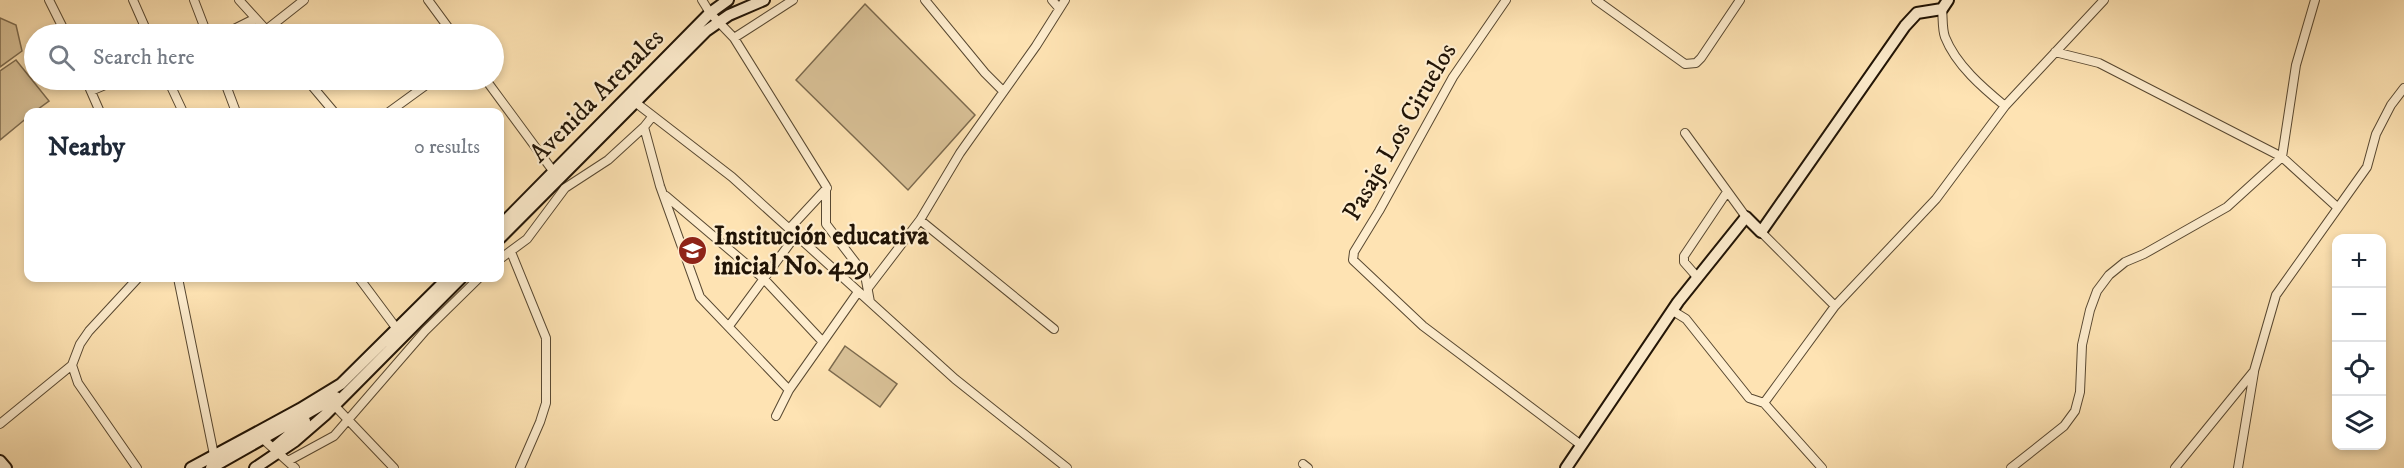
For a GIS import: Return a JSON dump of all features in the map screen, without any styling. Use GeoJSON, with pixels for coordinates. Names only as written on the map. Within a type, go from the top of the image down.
{"type":"FeatureCollection","features":[{"type":"Feature","properties":{"kind":"main road","name":"Avenida Arenales"},"geometry":{"type":"LineString","coordinates":[[504,222],[556,175],[631,100],[710,13],[728,0]]}},
{"type":"Feature","properties":{"kind":"main road"},"geometry":{"type":"LineString","coordinates":[[631,100],[706,31],[729,15],[764,0]]}},
{"type":"Feature","properties":{"kind":"main road"},"geometry":{"type":"LineString","coordinates":[[1566,468],[1673,311],[1746,217],[1761,232],[1905,26],[1917,13],[1945,4]]}},
{"type":"Feature","properties":{"kind":"main road"},"geometry":{"type":"LineString","coordinates":[[504,234],[556,175]]}},
{"type":"Feature","properties":{"kind":"main road"},"geometry":{"type":"LineString","coordinates":[[211,468],[300,409],[345,387],[397,329],[444,282]]}},
{"type":"Feature","properties":{"kind":"main road"},"geometry":{"type":"LineString","coordinates":[[244,468],[296,441],[330,401],[457,282]]}},
{"type":"Feature","properties":{"kind":"main road"},"geometry":{"type":"LineString","coordinates":[[190,468],[330,401]]}},
{"type":"Feature","properties":{"kind":"main road"},"geometry":{"type":"LineString","coordinates":[[255,468],[318,408]]}},
{"type":"Feature","properties":{"kind":"main road"},"geometry":{"type":"LineString","coordinates":[[0,461],[6,468]]}},
{"type":"Feature","properties":{"kind":"street"},"geometry":{"type":"LineString","coordinates":[[49,0],[61,24]]}},
{"type":"Feature","properties":{"kind":"street"},"geometry":{"type":"LineString","coordinates":[[133,0],[144,24]]}},
{"type":"Feature","properties":{"kind":"street"},"geometry":{"type":"LineString","coordinates":[[194,0],[203,24]]}},
{"type":"Feature","properties":{"kind":"street"},"geometry":{"type":"LineString","coordinates":[[239,0],[259,24]]}},
{"type":"Feature","properties":{"kind":"street"},"geometry":{"type":"LineString","coordinates":[[277,24],[304,0]]}},
{"type":"Feature","properties":{"kind":"street"},"geometry":{"type":"LineString","coordinates":[[428,0],[446,24]]}},
{"type":"Feature","properties":{"kind":"street"},"geometry":{"type":"LineString","coordinates":[[702,0],[710,13],[734,38],[827,188],[826,224],[865,275],[870,302]]}},
{"type":"Feature","properties":{"kind":"street"},"geometry":{"type":"LineString","coordinates":[[734,38],[793,0]]}},
{"type":"Feature","properties":{"kind":"street"},"geometry":{"type":"LineString","coordinates":[[925,0],[985,73],[1003,91]]}},
{"type":"Feature","properties":{"kind":"street"},"geometry":{"type":"LineString","coordinates":[[1052,0],[1059,8]]}},
{"type":"Feature","properties":{"kind":"street"},"geometry":{"type":"LineString","coordinates":[[868,288],[920,220],[960,153],[1036,46],[1065,0]]}},
{"type":"Feature","properties":{"kind":"street","name":"Pasaje Los Ciruelos"},"geometry":{"type":"LineString","coordinates":[[1506,0],[1453,77],[1353,258],[1356,266],[1423,326],[1581,445]]}},
{"type":"Feature","properties":{"kind":"street"},"geometry":{"type":"LineString","coordinates":[[1596,0],[1685,63],[1696,63],[1701,58],[1740,0]]}},
{"type":"Feature","properties":{"kind":"street"},"geometry":{"type":"LineString","coordinates":[[1764,403],[1835,306],[1936,199],[2005,106],[2104,0]]}},
{"type":"Feature","properties":{"kind":"street"},"geometry":{"type":"LineString","coordinates":[[2011,468],[2064,426],[2075,411],[2080,392],[2082,345],[2090,310],[2097,291],[2109,275],[2125,262],[2144,254],[2227,207],[2282,157],[2296,65],[2315,0]]}},
{"type":"Feature","properties":{"kind":"street"},"geometry":{"type":"LineString","coordinates":[[1945,4],[1945,36],[1960,62],[1984,89],[2005,106]]}},
{"type":"Feature","properties":{"kind":"street"},"geometry":{"type":"LineString","coordinates":[[244,24],[254,19]]}},
{"type":"Feature","properties":{"kind":"street"},"geometry":{"type":"LineString","coordinates":[[2055,52],[2099,63],[2282,157],[2337,207]]}},
{"type":"Feature","properties":{"kind":"street"},"geometry":{"type":"LineString","coordinates":[[2238,468],[2254,371],[2276,295],[2367,167],[2376,134],[2391,105],[2404,88]]}},
{"type":"Feature","properties":{"kind":"street"},"geometry":{"type":"LineString","coordinates":[[173,90],[181,108]]}},
{"type":"Feature","properties":{"kind":"street"},"geometry":{"type":"LineString","coordinates":[[228,90],[234,108]]}},
{"type":"Feature","properties":{"kind":"street"},"geometry":{"type":"LineString","coordinates":[[315,90],[329,108]]}},
{"type":"Feature","properties":{"kind":"street"},"geometry":{"type":"LineString","coordinates":[[394,108],[419,90]]}},
{"type":"Feature","properties":{"kind":"street"},"geometry":{"type":"LineString","coordinates":[[493,90],[556,175]]}},
{"type":"Feature","properties":{"kind":"street"},"geometry":{"type":"LineString","coordinates":[[91,91],[98,108]]}},
{"type":"Feature","properties":{"kind":"street"},"geometry":{"type":"LineString","coordinates":[[631,100],[732,177],[955,379],[1067,468]]}},
{"type":"Feature","properties":{"kind":"street"},"geometry":{"type":"LineString","coordinates":[[504,257],[527,238],[565,188],[608,160],[652,117]]}},
{"type":"Feature","properties":{"kind":"street"},"geometry":{"type":"LineString","coordinates":[[644,127],[700,297],[789,390]]}},
{"type":"Feature","properties":{"kind":"street"},"geometry":{"type":"LineString","coordinates":[[1685,133],[1746,217]]}},
{"type":"Feature","properties":{"kind":"street"},"geometry":{"type":"LineString","coordinates":[[789,229],[827,188]]}},
{"type":"Feature","properties":{"kind":"street"},"geometry":{"type":"LineString","coordinates":[[1698,278],[1684,262],[1684,256],[1727,192]]}},
{"type":"Feature","properties":{"kind":"street"},"geometry":{"type":"LineString","coordinates":[[665,195],[764,279],[822,341]]}},
{"type":"Feature","properties":{"kind":"street"},"geometry":{"type":"LineString","coordinates":[[920,220],[1054,329]]}},
{"type":"Feature","properties":{"kind":"street"},"geometry":{"type":"LineString","coordinates":[[1761,232],[1835,306]]}},
{"type":"Feature","properties":{"kind":"street"},"geometry":{"type":"LineString","coordinates":[[729,326],[796,235]]}},
{"type":"Feature","properties":{"kind":"street"},"geometry":{"type":"LineString","coordinates":[[511,252],[546,338],[546,403],[520,468]]}},
{"type":"Feature","properties":{"kind":"street"},"geometry":{"type":"LineString","coordinates":[[0,424],[72,365],[80,344],[89,331],[134,282]]}},
{"type":"Feature","properties":{"kind":"street"},"geometry":{"type":"LineString","coordinates":[[179,282],[214,455]]}},
{"type":"Feature","properties":{"kind":"street"},"geometry":{"type":"LineString","coordinates":[[362,282],[397,329]]}},
{"type":"Feature","properties":{"kind":"street"},"geometry":{"type":"LineString","coordinates":[[288,461],[334,436],[425,331],[475,282]]}},
{"type":"Feature","properties":{"kind":"street"},"geometry":{"type":"LineString","coordinates":[[776,416],[789,390],[858,292]]}},
{"type":"Feature","properties":{"kind":"street"},"geometry":{"type":"LineString","coordinates":[[1673,311],[1686,319],[1749,398],[1764,403],[1822,468]]}},
{"type":"Feature","properties":{"kind":"street"},"geometry":{"type":"LineString","coordinates":[[72,365],[78,383],[137,468]]}},
{"type":"Feature","properties":{"kind":"street"},"geometry":{"type":"LineString","coordinates":[[2175,468],[2254,371]]}},
{"type":"Feature","properties":{"kind":"street"},"geometry":{"type":"LineString","coordinates":[[330,401],[394,468]]}},
{"type":"Feature","properties":{"kind":"street"},"geometry":{"type":"LineString","coordinates":[[259,436],[295,468]]}},
{"type":"Feature","properties":{"kind":"shaded area"},"geometry":{"type":"Polygon","coordinates":[[[865,4],[975,115],[908,190],[796,80],[865,4]]]}},
{"type":"Feature","properties":{"kind":"shaded area"},"geometry":{"type":"Polygon","coordinates":[[[0,18],[16,25],[22,51],[0,67],[0,18]]]}},
{"type":"Feature","properties":{"kind":"shaded area"},"geometry":{"type":"Polygon","coordinates":[[[16,60],[24,70],[24,90],[40,90],[49,101],[39,108],[24,108],[24,120],[0,140],[0,71],[16,60]]]}},
{"type":"Feature","properties":{"kind":"shaded area"},"geometry":{"type":"Polygon","coordinates":[[[845,346],[897,384],[880,407],[829,370],[845,346]]]}},
{"type":"Feature","properties":{"kind":"place","name":"Institución educativa inicial No. 429"},"geometry":{"type":"Point","coordinates":[693,251]}}]}
